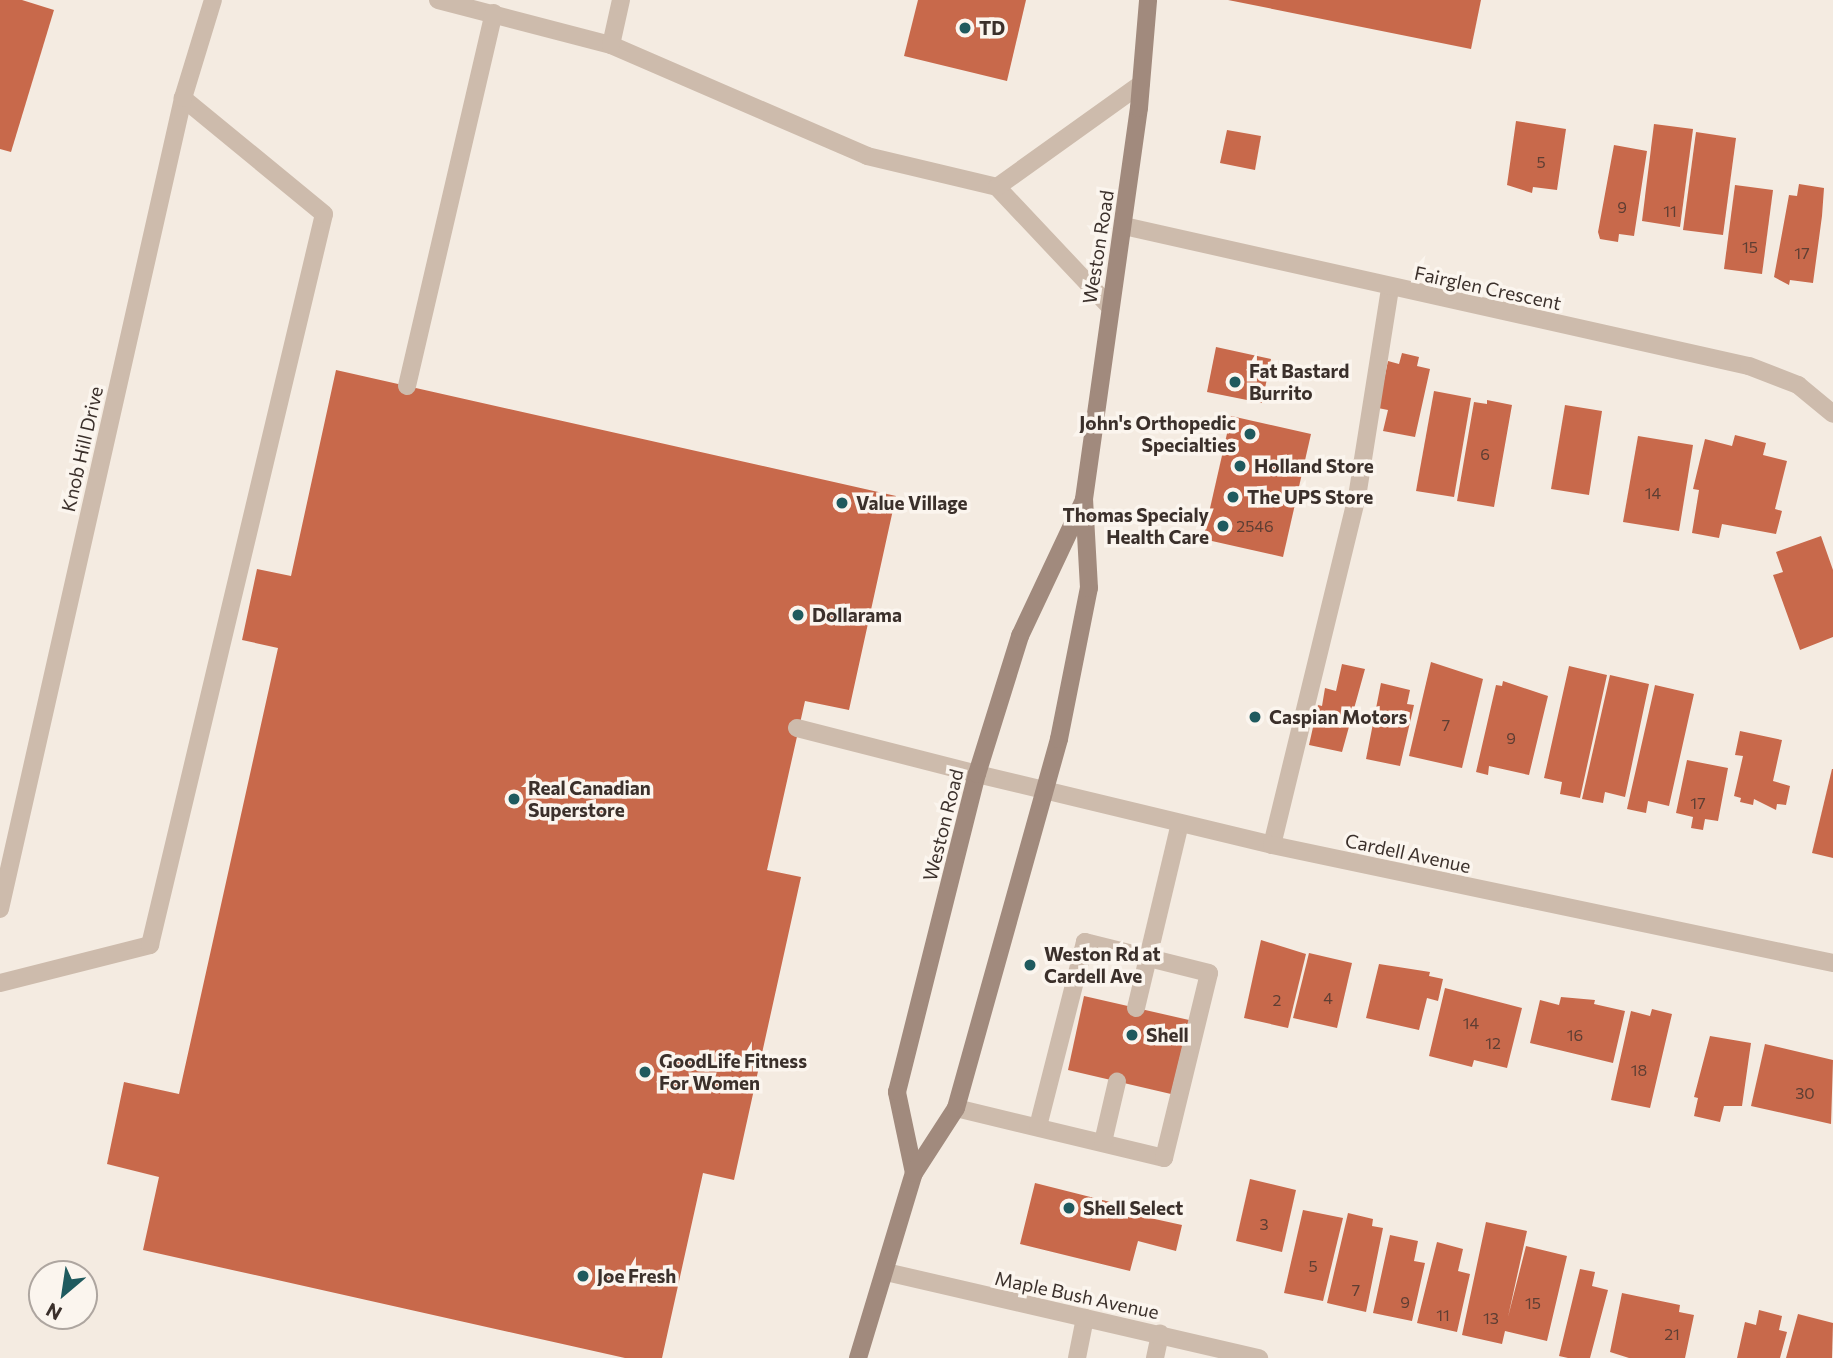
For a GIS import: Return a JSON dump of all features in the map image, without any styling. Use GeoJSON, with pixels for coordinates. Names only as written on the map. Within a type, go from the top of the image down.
{"type":"FeatureCollection","features":[{"type":"Feature","properties":{"kind":"main road","name":"Weston Road"},"geometry":{"type":"LineString","coordinates":[[858,1358],[914,1173],[956,1108],[1045,791],[1089,588],[1084,499],[1109,306],[1124,226],[1148,0]]}},
{"type":"Feature","properties":{"kind":"main road","name":"Weston Road"},"geometry":{"type":"LineString","coordinates":[[914,1173],[897,1092],[976,774],[1020,636],[1084,499]]}},
{"type":"Feature","properties":{"kind":"street","name":"Knob Hill Drive"},"geometry":{"type":"LineString","coordinates":[[0,909],[183,98],[213,0]]}},
{"type":"Feature","properties":{"kind":"street"},"geometry":{"type":"LineString","coordinates":[[438,0],[611,45],[867,156],[997,187],[1109,306]]}},
{"type":"Feature","properties":{"kind":"street"},"geometry":{"type":"LineString","coordinates":[[611,45],[621,0]]}},
{"type":"Feature","properties":{"kind":"street"},"geometry":{"type":"LineString","coordinates":[[407,386],[494,13]]}},
{"type":"Feature","properties":{"kind":"street"},"geometry":{"type":"LineString","coordinates":[[997,187],[1141,84]]}},
{"type":"Feature","properties":{"kind":"street"},"geometry":{"type":"LineString","coordinates":[[0,983],[149,945],[324,214],[183,98]]}},
{"type":"Feature","properties":{"kind":"street","name":"Fairglen Crescent"},"geometry":{"type":"LineString","coordinates":[[1124,226],[1390,288],[1749,366],[1798,385],[1833,414]]}},
{"type":"Feature","properties":{"kind":"street"},"geometry":{"type":"LineString","coordinates":[[1272,845],[1357,497],[1390,288]]}},
{"type":"Feature","properties":{"kind":"street","name":"Cardell Avenue"},"geometry":{"type":"LineString","coordinates":[[797,728],[1272,845],[1833,963]]}},
{"type":"Feature","properties":{"kind":"street"},"geometry":{"type":"LineString","coordinates":[[1136,1008],[1181,823]]}},
{"type":"Feature","properties":{"kind":"street"},"geometry":{"type":"LineString","coordinates":[[956,1108],[1164,1158],[1209,973],[1084,942],[1038,1126]]}},
{"type":"Feature","properties":{"kind":"street"},"geometry":{"type":"LineString","coordinates":[[1103,1142],[1117,1082]]}},
{"type":"Feature","properties":{"kind":"street","name":"Maple Bush Avenue"},"geometry":{"type":"LineString","coordinates":[[886,1272],[1259,1358]]}},
{"type":"Feature","properties":{"kind":"street"},"geometry":{"type":"LineString","coordinates":[[1077,1358],[1085,1318]]}},
{"type":"Feature","properties":{"kind":"street"},"geometry":{"type":"LineString","coordinates":[[1155,1358],[1160,1334]]}},
{"type":"Feature","properties":{"kind":"building"},"geometry":{"type":"Polygon","coordinates":[[[0,0],[22,0],[54,10],[11,152],[0,149],[0,0]]]}},
{"type":"Feature","properties":{"kind":"building","name":"TD"},"geometry":{"type":"Polygon","coordinates":[[[918,0],[1026,0],[1007,81],[904,56],[918,0]]]}},
{"type":"Feature","properties":{"kind":"building"},"geometry":{"type":"Polygon","coordinates":[[[1228,0],[1481,0],[1471,49],[1228,0]]]}},
{"type":"Feature","properties":{"kind":"building"},"geometry":{"type":"Polygon","coordinates":[[[1516,121],[1566,129],[1557,190],[1533,187],[1532,193],[1507,185],[1516,121]]]}},
{"type":"Feature","properties":{"kind":"building"},"geometry":{"type":"Polygon","coordinates":[[[1654,124],[1693,129],[1680,227],[1642,221],[1654,124]]]}},
{"type":"Feature","properties":{"kind":"building"},"geometry":{"type":"Polygon","coordinates":[[[1227,130],[1261,136],[1255,170],[1220,163],[1227,130]]]}},
{"type":"Feature","properties":{"kind":"building"},"geometry":{"type":"Polygon","coordinates":[[[1696,132],[1736,138],[1723,235],[1683,230],[1696,132]]]}},
{"type":"Feature","properties":{"kind":"building"},"geometry":{"type":"Polygon","coordinates":[[[1614,145],[1647,151],[1634,236],[1619,234],[1618,242],[1600,239],[1598,232],[1614,145]]]}},
{"type":"Feature","properties":{"kind":"building"},"geometry":{"type":"Polygon","coordinates":[[[1799,184],[1824,188],[1822,216],[1813,283],[1790,280],[1789,285],[1774,277],[1789,195],[1797,196],[1799,184]]]}},
{"type":"Feature","properties":{"kind":"building"},"geometry":{"type":"Polygon","coordinates":[[[1735,185],[1773,190],[1762,274],[1724,269],[1735,185]]]}},
{"type":"Feature","properties":{"kind":"building"},"geometry":{"type":"Polygon","coordinates":[[[1216,347],[1271,359],[1262,403],[1207,392],[1216,347]]]}},
{"type":"Feature","properties":{"kind":"building"},"geometry":{"type":"Polygon","coordinates":[[[1402,353],[1419,357],[1417,366],[1430,369],[1415,437],[1383,431],[1388,410],[1378,408],[1388,361],[1399,364],[1402,353]]]}},
{"type":"Feature","properties":{"kind":"building","name":"Real Canadian Superstore"},"geometry":{"type":"Polygon","coordinates":[[[336,370],[896,496],[849,710],[805,701],[767,870],[801,877],[734,1180],[703,1173],[662,1358],[625,1358],[143,1250],[159,1177],[107,1164],[124,1082],[179,1094],[278,648],[242,640],[257,569],[291,576],[336,370]]]}},
{"type":"Feature","properties":{"kind":"building"},"geometry":{"type":"Polygon","coordinates":[[[1434,391],[1471,398],[1454,497],[1416,491],[1434,391]]]}},
{"type":"Feature","properties":{"kind":"building"},"geometry":{"type":"Polygon","coordinates":[[[1487,400],[1512,405],[1494,507],[1457,501],[1474,402],[1487,404],[1487,400]]]}},
{"type":"Feature","properties":{"kind":"building"},"geometry":{"type":"Polygon","coordinates":[[[1565,405],[1602,411],[1589,495],[1551,489],[1565,405]]]}},
{"type":"Feature","properties":{"kind":"building"},"geometry":{"type":"Polygon","coordinates":[[[1231,416],[1311,434],[1283,557],[1203,539],[1231,416]]]}},
{"type":"Feature","properties":{"kind":"building"},"geometry":{"type":"Polygon","coordinates":[[[1735,435],[1766,443],[1763,455],[1787,461],[1775,509],[1782,511],[1776,534],[1722,524],[1719,538],[1692,533],[1699,490],[1693,489],[1705,439],[1732,446],[1735,435]]]}},
{"type":"Feature","properties":{"kind":"building"},"geometry":{"type":"Polygon","coordinates":[[[1638,436],[1693,445],[1679,531],[1623,522],[1638,436]]]}},
{"type":"Feature","properties":{"kind":"building"},"geometry":{"type":"Polygon","coordinates":[[[1821,536],[1833,570],[1833,637],[1800,650],[1773,575],[1783,572],[1776,552],[1821,536]]]}},
{"type":"Feature","properties":{"kind":"building"},"geometry":{"type":"Polygon","coordinates":[[[1431,662],[1483,679],[1462,768],[1409,756],[1431,662]]]}},
{"type":"Feature","properties":{"kind":"building"},"geometry":{"type":"Polygon","coordinates":[[[1342,664],[1365,669],[1342,752],[1309,745],[1318,705],[1322,706],[1325,688],[1336,691],[1342,664]]]}},
{"type":"Feature","properties":{"kind":"building"},"geometry":{"type":"Polygon","coordinates":[[[1569,666],[1607,675],[1580,798],[1560,794],[1562,782],[1544,778],[1569,666]]]}},
{"type":"Feature","properties":{"kind":"building"},"geometry":{"type":"Polygon","coordinates":[[[1610,675],[1649,684],[1625,797],[1605,792],[1603,803],[1582,799],[1610,675]]]}},
{"type":"Feature","properties":{"kind":"building"},"geometry":{"type":"Polygon","coordinates":[[[1503,681],[1548,696],[1529,775],[1489,766],[1488,775],[1476,772],[1496,685],[1502,686],[1503,681]]]}},
{"type":"Feature","properties":{"kind":"building"},"geometry":{"type":"Polygon","coordinates":[[[1381,683],[1410,690],[1407,704],[1414,705],[1400,766],[1366,759],[1381,683]]]}},
{"type":"Feature","properties":{"kind":"building"},"geometry":{"type":"Polygon","coordinates":[[[1655,685],[1694,694],[1669,806],[1648,801],[1646,813],[1627,809],[1655,685]]]}},
{"type":"Feature","properties":{"kind":"building"},"geometry":{"type":"Polygon","coordinates":[[[1740,731],[1782,740],[1773,781],[1790,786],[1786,805],[1777,804],[1776,810],[1754,799],[1753,805],[1740,802],[1741,798],[1734,796],[1743,756],[1735,755],[1740,731]]]}},
{"type":"Feature","properties":{"kind":"building"},"geometry":{"type":"Polygon","coordinates":[[[1687,760],[1728,768],[1718,821],[1705,819],[1703,830],[1691,828],[1693,817],[1676,813],[1687,760]]]}},
{"type":"Feature","properties":{"kind":"building"},"geometry":{"type":"Polygon","coordinates":[[[1833,769],[1833,858],[1812,853],[1833,769]]]}},
{"type":"Feature","properties":{"kind":"building"},"geometry":{"type":"Polygon","coordinates":[[[1261,940],[1306,954],[1288,1028],[1244,1018],[1261,940]]]}},
{"type":"Feature","properties":{"kind":"building"},"geometry":{"type":"Polygon","coordinates":[[[1309,953],[1352,963],[1337,1028],[1293,1018],[1309,953]]]}},
{"type":"Feature","properties":{"kind":"building"},"geometry":{"type":"Polygon","coordinates":[[[1379,964],[1430,972],[1429,976],[1443,979],[1438,1001],[1427,998],[1419,1030],[1366,1018],[1379,964]]]}},
{"type":"Feature","properties":{"kind":"building"},"geometry":{"type":"Polygon","coordinates":[[[1445,988],[1522,1008],[1507,1068],[1474,1060],[1472,1067],[1429,1056],[1445,988]]]}},
{"type":"Feature","properties":{"kind":"building"},"geometry":{"type":"Polygon","coordinates":[[[1084,996],[1189,1020],[1171,1094],[1068,1070],[1084,996]]]}},
{"type":"Feature","properties":{"kind":"building"},"geometry":{"type":"Polygon","coordinates":[[[1561,997],[1595,1000],[1594,1004],[1625,1011],[1613,1063],[1530,1043],[1540,1000],[1559,1005],[1561,997]]]}},
{"type":"Feature","properties":{"kind":"building"},"geometry":{"type":"Polygon","coordinates":[[[1652,1009],[1672,1014],[1650,1108],[1611,1100],[1631,1011],[1650,1016],[1652,1009]]]}},
{"type":"Feature","properties":{"kind":"building"},"geometry":{"type":"Polygon","coordinates":[[[1710,1036],[1751,1043],[1742,1106],[1724,1106],[1720,1122],[1694,1116],[1698,1098],[1694,1097],[1710,1036]]]}},
{"type":"Feature","properties":{"kind":"building"},"geometry":{"type":"Polygon","coordinates":[[[1765,1044],[1833,1060],[1831,1124],[1751,1106],[1765,1044]]]}},
{"type":"Feature","properties":{"kind":"building"},"geometry":{"type":"Polygon","coordinates":[[[1250,1179],[1296,1190],[1282,1252],[1236,1241],[1250,1179]]]}},
{"type":"Feature","properties":{"kind":"building"},"geometry":{"type":"Polygon","coordinates":[[[1035,1183],[1142,1210],[1141,1216],[1182,1225],[1176,1251],[1138,1241],[1130,1271],[1020,1244],[1035,1183]]]}},
{"type":"Feature","properties":{"kind":"building"},"geometry":{"type":"Polygon","coordinates":[[[1303,1210],[1343,1218],[1323,1301],[1284,1293],[1303,1210]]]}},
{"type":"Feature","properties":{"kind":"building"},"geometry":{"type":"Polygon","coordinates":[[[1348,1213],[1373,1219],[1372,1226],[1383,1228],[1366,1312],[1327,1303],[1348,1213]]]}},
{"type":"Feature","properties":{"kind":"building"},"geometry":{"type":"Polygon","coordinates":[[[1486,1222],[1527,1231],[1508,1317],[1526,1246],[1567,1256],[1547,1341],[1505,1331],[1502,1344],[1462,1335],[1486,1222]]]}},
{"type":"Feature","properties":{"kind":"building"},"geometry":{"type":"Polygon","coordinates":[[[1390,1235],[1418,1241],[1414,1261],[1425,1263],[1412,1321],[1373,1313],[1390,1235]]]}},
{"type":"Feature","properties":{"kind":"building"},"geometry":{"type":"Polygon","coordinates":[[[1437,1242],[1463,1249],[1458,1271],[1470,1274],[1457,1332],[1417,1323],[1437,1242]]]}},
{"type":"Feature","properties":{"kind":"building"},"geometry":{"type":"Polygon","coordinates":[[[1580,1269],[1595,1272],[1592,1286],[1608,1290],[1590,1358],[1568,1358],[1559,1356],[1580,1269]]]}},
{"type":"Feature","properties":{"kind":"building"},"geometry":{"type":"Polygon","coordinates":[[[1622,1293],[1680,1305],[1679,1312],[1694,1315],[1685,1358],[1629,1358],[1610,1352],[1622,1293]]]}},
{"type":"Feature","properties":{"kind":"building"},"geometry":{"type":"Polygon","coordinates":[[[1759,1310],[1782,1316],[1779,1330],[1787,1332],[1780,1358],[1737,1358],[1745,1322],[1756,1325],[1759,1310]]]}},
{"type":"Feature","properties":{"kind":"building"},"geometry":{"type":"Polygon","coordinates":[[[1798,1314],[1833,1323],[1832,1358],[1786,1358],[1798,1314]]]}},
{"type":"Feature","properties":{"kind":"place","name":"TD"},"geometry":{"type":"Point","coordinates":[965,28]}},
{"type":"Feature","properties":{"kind":"place","name":"Fat Bastard Burrito"},"geometry":{"type":"Point","coordinates":[1235,382]}},
{"type":"Feature","properties":{"kind":"place","name":"John's Orthopedic Specialties"},"geometry":{"type":"Point","coordinates":[1250,434]}},
{"type":"Feature","properties":{"kind":"place","name":"Holland Store"},"geometry":{"type":"Point","coordinates":[1240,466]}},
{"type":"Feature","properties":{"kind":"place","name":"The UPS Store"},"geometry":{"type":"Point","coordinates":[1233,497]}},
{"type":"Feature","properties":{"kind":"place","name":"Value Village"},"geometry":{"type":"Point","coordinates":[842,503]}},
{"type":"Feature","properties":{"kind":"place","name":"Thomas Specialy Health Care"},"geometry":{"type":"Point","coordinates":[1223,526]}},
{"type":"Feature","properties":{"kind":"place","name":"Dollarama"},"geometry":{"type":"Point","coordinates":[798,615]}},
{"type":"Feature","properties":{"kind":"place","name":"Caspian Motors"},"geometry":{"type":"Point","coordinates":[1255,717]}},
{"type":"Feature","properties":{"kind":"place","name":"Real Canadian Superstore"},"geometry":{"type":"Point","coordinates":[514,799]}},
{"type":"Feature","properties":{"kind":"place","name":"Weston Rd at Cardell Ave"},"geometry":{"type":"Point","coordinates":[1030,965]}},
{"type":"Feature","properties":{"kind":"place","name":"Shell"},"geometry":{"type":"Point","coordinates":[1132,1035]}},
{"type":"Feature","properties":{"kind":"place","name":"GoodLife Fitness For Women"},"geometry":{"type":"Point","coordinates":[645,1072]}},
{"type":"Feature","properties":{"kind":"place","name":"Shell Select"},"geometry":{"type":"Point","coordinates":[1069,1208]}},
{"type":"Feature","properties":{"kind":"place","name":"Joe Fresh"},"geometry":{"type":"Point","coordinates":[583,1276]}}]}
